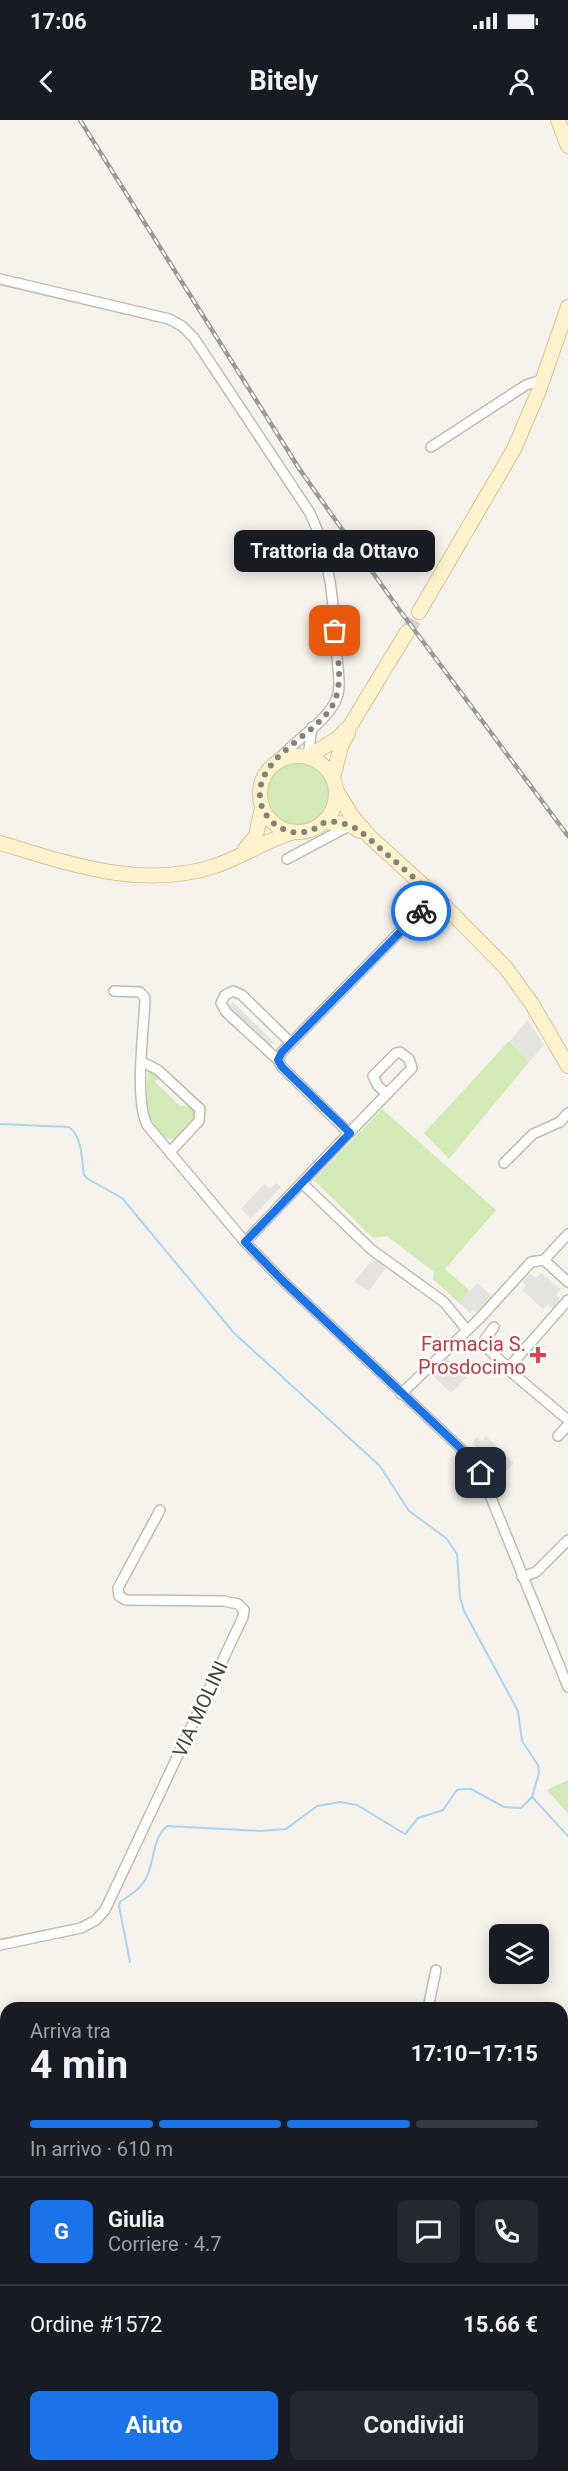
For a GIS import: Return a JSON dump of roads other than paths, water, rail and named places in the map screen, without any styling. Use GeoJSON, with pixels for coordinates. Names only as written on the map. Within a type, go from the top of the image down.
{"type":"FeatureCollection","features":[{"type":"Feature","properties":{"kind":"main road"},"geometry":{"type":"LineString","coordinates":[[558,120],[568,146]]}},
{"type":"Feature","properties":{"kind":"main road"},"geometry":{"type":"LineString","coordinates":[[419,612],[514,449],[566,325],[568,307]]}},
{"type":"Feature","properties":{"kind":"main road"},"geometry":{"type":"LineString","coordinates":[[0,843],[127,876],[155,877],[191,873],[237,856],[273,838],[315,828],[332,813],[336,802],[334,784],[341,746],[350,726],[407,632]]}},
{"type":"Feature","properties":{"kind":"main road"},"geometry":{"type":"LineString","coordinates":[[308,757],[328,745],[350,726]]}},
{"type":"Feature","properties":{"kind":"main road"},"geometry":{"type":"LineString","coordinates":[[237,856],[256,837],[262,807],[261,786],[271,768],[288,757],[308,757],[318,762],[334,784],[353,823],[435,896],[506,969],[532,1004],[568,1066]]}},
{"type":"Feature","properties":{"kind":"main road"},"geometry":{"type":"LineString","coordinates":[[262,807],[275,825],[294,832]]}},
{"type":"Feature","properties":{"kind":"main road"},"geometry":{"type":"LineString","coordinates":[[324,822],[353,823]]}},
{"type":"Feature","properties":{"kind":"street"},"geometry":{"type":"LineString","coordinates":[[0,279],[169,319],[182,326],[194,338],[310,513],[317,529],[334,611],[339,687],[335,702],[312,727],[280,755],[271,768]]}},
{"type":"Feature","properties":{"kind":"street"},"geometry":{"type":"LineString","coordinates":[[432,447],[525,385],[535,382],[542,384]]}},
{"type":"Feature","properties":{"kind":"street"},"geometry":{"type":"LineString","coordinates":[[312,727],[314,740],[328,745]]}},
{"type":"Feature","properties":{"kind":"street"},"geometry":{"type":"LineString","coordinates":[[308,757],[309,735],[312,727]]}},
{"type":"Feature","properties":{"kind":"street"},"geometry":{"type":"LineString","coordinates":[[287,859],[353,823]]}},
{"type":"Feature","properties":{"kind":"street"},"geometry":{"type":"LineString","coordinates":[[278,1060],[290,1042],[435,896]]}},
{"type":"Feature","properties":{"kind":"street"},"geometry":{"type":"LineString","coordinates":[[114,991],[140,992],[145,998],[142,1113],[147,1125],[245,1242],[401,1394],[473,1460],[481,1473],[568,1688]]}},
{"type":"Feature","properties":{"kind":"street"},"geometry":{"type":"LineString","coordinates":[[290,1042],[242,995],[233,992],[225,995],[221,1003],[226,1012],[278,1060],[282,1067],[350,1133]]}},
{"type":"Feature","properties":{"kind":"street"},"geometry":{"type":"LineString","coordinates":[[245,1242],[412,1068],[405,1054],[396,1053],[374,1076],[378,1086],[387,1094]]}},
{"type":"Feature","properties":{"kind":"street"},"geometry":{"type":"LineString","coordinates":[[142,1062],[158,1070],[200,1109],[199,1122],[170,1152]]}},
{"type":"Feature","properties":{"kind":"street"},"geometry":{"type":"LineString","coordinates":[[504,1163],[533,1134],[560,1122],[568,1113]]}},
{"type":"Feature","properties":{"kind":"street"},"geometry":{"type":"LineString","coordinates":[[302,1183],[381,1257],[444,1302],[467,1330]]}},
{"type":"Feature","properties":{"kind":"street"},"geometry":{"type":"LineString","coordinates":[[401,1394],[467,1330],[531,1262],[544,1260],[568,1234]]}},
{"type":"Feature","properties":{"kind":"street"},"geometry":{"type":"LineString","coordinates":[[544,1260],[568,1282]]}},
{"type":"Feature","properties":{"kind":"street"},"geometry":{"type":"LineString","coordinates":[[568,1300],[511,1365],[511,1372],[568,1420]]}},
{"type":"Feature","properties":{"kind":"street"},"geometry":{"type":"LineString","coordinates":[[494,1327],[485,1340],[488,1349],[505,1365],[511,1365]]}},
{"type":"Feature","properties":{"kind":"street"},"geometry":{"type":"LineString","coordinates":[[558,1436],[568,1425]]}},
{"type":"Feature","properties":{"kind":"street","name":"VIA MOLINI"},"geometry":{"type":"LineString","coordinates":[[0,1945],[81,1928],[96,1920],[105,1910],[243,1617],[244,1610],[238,1604],[231,1602],[126,1600],[119,1596],[118,1588],[160,1510]]}},
{"type":"Feature","properties":{"kind":"street"},"geometry":{"type":"LineString","coordinates":[[522,1577],[536,1572],[568,1540]]}},
{"type":"Feature","properties":{"kind":"street"},"geometry":{"type":"LineString","coordinates":[[429,2002],[436,1970]]}},
{"type":"Feature","properties":{"kind":"waterway"},"geometry":{"type":"LineString","coordinates":[[0,1124],[69,1127],[79,1142],[84,1175],[122,1198],[234,1333],[380,1466],[409,1511],[446,1538],[457,1554],[460,1597],[464,1611],[518,1711],[522,1741],[538,1765],[539,1773],[532,1797],[568,1836]]}},
{"type":"Feature","properties":{"kind":"waterway"},"geometry":{"type":"LineString","coordinates":[[130,1962],[120,1902],[143,1883],[150,1869],[155,1846],[167,1826],[260,1831],[286,1829],[317,1806],[340,1802],[357,1805],[405,1834],[418,1818],[443,1810],[457,1790],[471,1789],[504,1807],[521,1808],[532,1797]]}},
{"type":"Feature","properties":{"kind":"tunnel"},"geometry":{"type":"LineString","coordinates":[[407,632],[419,612]]}},
{"type":"Feature","properties":{"kind":"railway"},"geometry":{"type":"LineString","coordinates":[[80,120],[300,470],[398,608],[568,836]]}},
{"type":"Feature","properties":{"kind":"place","name":"Trattoria da Ottavo"},"geometry":{"type":"Point","coordinates":[335,631]}},
{"type":"Feature","properties":{"kind":"place","name":"Farmacia S. Prosdocimo"},"geometry":{"type":"Point","coordinates":[538,1355]}}]}
